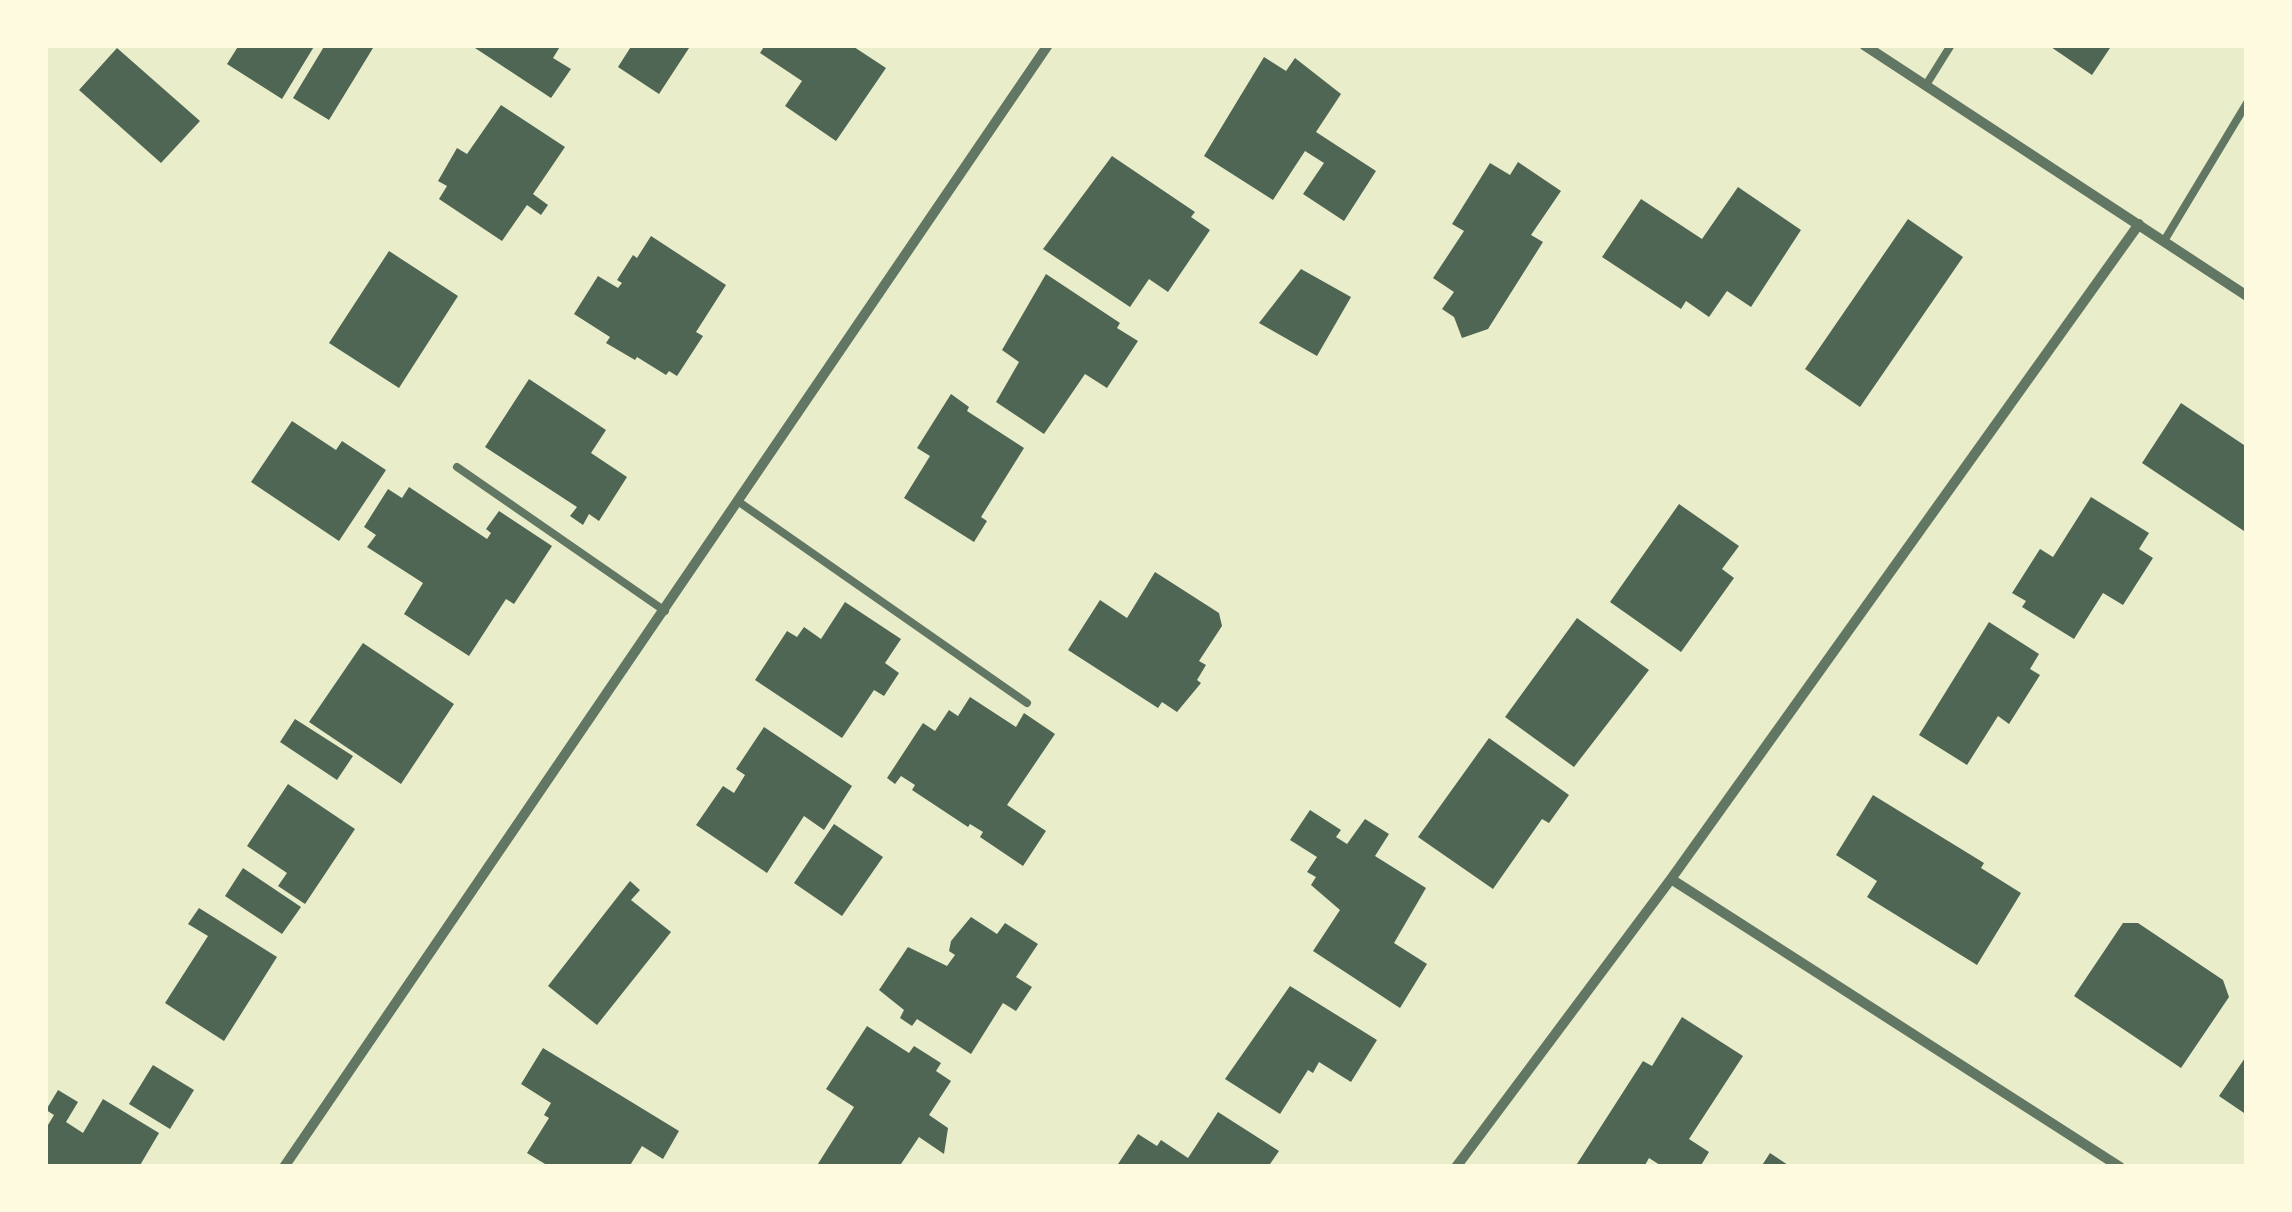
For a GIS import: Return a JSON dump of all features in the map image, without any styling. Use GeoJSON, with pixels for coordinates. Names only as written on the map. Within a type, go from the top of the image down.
{"type":"FeatureCollection","features":[{"type":"Feature","properties":{"kind":"street"},"geometry":{"type":"LineString","coordinates":[[284,1167],[1048,45]]}},
{"type":"Feature","properties":{"kind":"street"},"geometry":{"type":"LineString","coordinates":[[1864,45],[2247,296]]}},
{"type":"Feature","properties":{"kind":"street"},"geometry":{"type":"LineString","coordinates":[[1456,1167],[1671,879],[2139,224]]}},
{"type":"Feature","properties":{"kind":"street"},"geometry":{"type":"LineString","coordinates":[[1671,879],[2120,1167]]}},
{"type":"Feature","properties":{"kind":"lane"},"geometry":{"type":"LineString","coordinates":[[1926,86],[1951,45]]}},
{"type":"Feature","properties":{"kind":"lane"},"geometry":{"type":"LineString","coordinates":[[2164,241],[2247,102]]}},
{"type":"Feature","properties":{"kind":"lane"},"geometry":{"type":"LineString","coordinates":[[457,467],[665,611]]}},
{"type":"Feature","properties":{"kind":"lane"},"geometry":{"type":"LineString","coordinates":[[738,502],[1028,703]]}},
{"type":"Feature","properties":{"kind":"building"},"geometry":{"type":"Polygon","coordinates":[[[239,45],[315,45],[282,99],[227,64],[239,45]]]}},
{"type":"Feature","properties":{"kind":"building"},"geometry":{"type":"Polygon","coordinates":[[[325,45],[373,48],[329,120],[293,98],[325,45]]]}},
{"type":"Feature","properties":{"kind":"building"},"geometry":{"type":"Polygon","coordinates":[[[561,45],[553,58],[571,69],[551,98],[475,48],[561,45]]]}},
{"type":"Feature","properties":{"kind":"building"},"geometry":{"type":"Polygon","coordinates":[[[632,45],[691,45],[659,94],[618,67],[632,45]]]}},
{"type":"Feature","properties":{"kind":"building"},"geometry":{"type":"Polygon","coordinates":[[[765,45],[851,45],[886,68],[836,141],[785,106],[802,81],[760,53],[765,45]]]}},
{"type":"Feature","properties":{"kind":"building"},"geometry":{"type":"Polygon","coordinates":[[[2048,45],[2112,45],[2092,75],[2048,45]]]}},
{"type":"Feature","properties":{"kind":"building"},"geometry":{"type":"Polygon","coordinates":[[[117,48],[200,121],[161,163],[79,90],[117,48]]]}},
{"type":"Feature","properties":{"kind":"building"},"geometry":{"type":"Polygon","coordinates":[[[1264,57],[1286,71],[1295,58],[1341,94],[1316,132],[1376,171],[1344,221],[1303,194],[1324,163],[1305,151],[1273,200],[1204,156],[1264,57]]]}},
{"type":"Feature","properties":{"kind":"building"},"geometry":{"type":"Polygon","coordinates":[[[501,105],[565,147],[533,194],[548,205],[541,215],[527,205],[502,241],[439,199],[447,186],[438,181],[457,148],[467,154],[501,105]]]}},
{"type":"Feature","properties":{"kind":"building"},"geometry":{"type":"Polygon","coordinates":[[[1112,156],[1195,212],[1191,217],[1210,230],[1168,292],[1149,279],[1130,307],[1043,249],[1112,156]]]}},
{"type":"Feature","properties":{"kind":"building"},"geometry":{"type":"Polygon","coordinates":[[[1518,162],[1561,191],[1531,235],[1543,242],[1488,329],[1462,338],[1454,317],[1442,309],[1454,292],[1433,278],[1464,231],[1452,224],[1490,163],[1510,175],[1518,162]]]}},
{"type":"Feature","properties":{"kind":"building"},"geometry":{"type":"Polygon","coordinates":[[[1738,187],[1801,230],[1751,307],[1727,291],[1709,317],[1686,301],[1681,309],[1602,257],[1641,199],[1702,239],[1738,187]]]}},
{"type":"Feature","properties":{"kind":"building"},"geometry":{"type":"Polygon","coordinates":[[[1908,219],[1963,257],[1860,407],[1805,369],[1908,219]]]}},
{"type":"Feature","properties":{"kind":"building"},"geometry":{"type":"Polygon","coordinates":[[[651,236],[726,285],[696,332],[703,336],[677,376],[669,371],[666,375],[606,343],[610,337],[574,314],[598,276],[618,288],[622,283],[617,280],[651,236]]]}},
{"type":"Feature","properties":{"kind":"building"},"geometry":{"type":"Polygon","coordinates":[[[389,251],[458,296],[399,388],[329,343],[389,251]]]}},
{"type":"Feature","properties":{"kind":"building"},"geometry":{"type":"Polygon","coordinates":[[[1301,269],[1351,297],[1317,356],[1259,323],[1301,269]]]}},
{"type":"Feature","properties":{"kind":"building"},"geometry":{"type":"Polygon","coordinates":[[[1046,274],[1120,323],[1117,328],[1138,341],[1107,388],[1085,374],[1044,434],[996,402],[1019,362],[1002,350],[1046,274]]]}},
{"type":"Feature","properties":{"kind":"building"},"geometry":{"type":"Polygon","coordinates":[[[529,379],[606,430],[591,453],[627,477],[599,521],[589,514],[583,525],[570,516],[577,507],[485,447],[529,379]]]}},
{"type":"Feature","properties":{"kind":"building"},"geometry":{"type":"Polygon","coordinates":[[[951,394],[969,407],[967,411],[1024,448],[981,517],[987,521],[974,542],[904,498],[930,456],[917,448],[951,394]]]}},
{"type":"Feature","properties":{"kind":"building"},"geometry":{"type":"Polygon","coordinates":[[[2181,403],[2247,447],[2247,533],[2142,463],[2181,403]]]}},
{"type":"Feature","properties":{"kind":"building"},"geometry":{"type":"Polygon","coordinates":[[[292,421],[336,450],[342,441],[386,470],[339,541],[251,482],[292,421]]]}},
{"type":"Feature","properties":{"kind":"building"},"geometry":{"type":"Polygon","coordinates":[[[409,487],[487,539],[491,533],[486,529],[499,511],[552,546],[514,604],[506,599],[469,656],[404,614],[423,583],[367,547],[376,535],[364,527],[388,489],[402,498],[409,487]]]}},
{"type":"Feature","properties":{"kind":"building"},"geometry":{"type":"Polygon","coordinates":[[[2091,497],[2149,533],[2139,549],[2153,558],[2123,605],[2103,593],[2074,639],[2022,607],[2026,601],[2012,593],[2040,549],[2053,557],[2091,497]]]}},
{"type":"Feature","properties":{"kind":"building"},"geometry":{"type":"Polygon","coordinates":[[[1679,504],[1739,546],[1722,569],[1734,578],[1681,652],[1610,602],[1679,504]]]}},
{"type":"Feature","properties":{"kind":"building"},"geometry":{"type":"Polygon","coordinates":[[[1155,572],[1219,613],[1222,626],[1199,661],[1206,665],[1197,680],[1201,683],[1177,712],[1162,702],[1158,708],[1068,650],[1100,600],[1127,618],[1155,572]]]}},
{"type":"Feature","properties":{"kind":"building"},"geometry":{"type":"Polygon","coordinates":[[[845,602],[901,639],[885,663],[899,673],[884,696],[874,690],[842,738],[755,680],[787,631],[797,637],[804,627],[821,639],[845,602]]]}},
{"type":"Feature","properties":{"kind":"building"},"geometry":{"type":"Polygon","coordinates":[[[1577,618],[1649,670],[1574,767],[1505,717],[1577,618]]]}},
{"type":"Feature","properties":{"kind":"building"},"geometry":{"type":"Polygon","coordinates":[[[1989,622],[2039,654],[2030,669],[2040,675],[2009,724],[1998,716],[1967,765],[1919,735],[1989,622]]]}},
{"type":"Feature","properties":{"kind":"building"},"geometry":{"type":"Polygon","coordinates":[[[363,643],[454,704],[401,784],[309,722],[363,643]]]}},
{"type":"Feature","properties":{"kind":"building"},"geometry":{"type":"Polygon","coordinates":[[[970,697],[1016,727],[1024,713],[1055,734],[1007,805],[1046,831],[1023,866],[980,837],[983,832],[970,824],[968,827],[912,790],[915,785],[901,776],[895,784],[887,778],[923,723],[935,731],[949,710],[958,716],[970,697]]]}},
{"type":"Feature","properties":{"kind":"building"},"geometry":{"type":"Polygon","coordinates":[[[295,719],[353,756],[337,780],[280,742],[295,719]]]}},
{"type":"Feature","properties":{"kind":"building"},"geometry":{"type":"Polygon","coordinates":[[[764,727],[852,786],[824,830],[804,816],[767,873],[696,825],[723,786],[734,793],[745,775],[736,769],[764,727]]]}},
{"type":"Feature","properties":{"kind":"building"},"geometry":{"type":"Polygon","coordinates":[[[1489,738],[1569,795],[1549,823],[1542,819],[1493,889],[1418,837],[1489,738]]]}},
{"type":"Feature","properties":{"kind":"building"},"geometry":{"type":"Polygon","coordinates":[[[288,784],[355,829],[305,904],[278,886],[287,873],[247,846],[288,784]]]}},
{"type":"Feature","properties":{"kind":"building"},"geometry":{"type":"Polygon","coordinates":[[[1873,795],[1984,863],[1981,868],[2021,893],[1977,965],[1867,897],[1877,881],[1836,855],[1873,795]]]}},
{"type":"Feature","properties":{"kind":"building"},"geometry":{"type":"Polygon","coordinates":[[[1310,810],[1341,830],[1336,837],[1347,844],[1365,819],[1389,834],[1375,856],[1426,888],[1394,943],[1427,964],[1400,1008],[1313,951],[1340,910],[1311,885],[1316,877],[1307,872],[1317,857],[1290,840],[1310,810]]]}},
{"type":"Feature","properties":{"kind":"building"},"geometry":{"type":"Polygon","coordinates":[[[834,824],[883,857],[842,916],[794,883],[834,824]]]}},
{"type":"Feature","properties":{"kind":"building"},"geometry":{"type":"Polygon","coordinates":[[[243,868],[301,907],[282,934],[225,896],[243,868]]]}},
{"type":"Feature","properties":{"kind":"building"},"geometry":{"type":"Polygon","coordinates":[[[630,881],[640,890],[631,900],[671,932],[597,1025],[548,986],[630,881]]]}},
{"type":"Feature","properties":{"kind":"building"},"geometry":{"type":"Polygon","coordinates":[[[199,908],[277,957],[224,1041],[165,1003],[208,936],[188,924],[199,908]]]}},
{"type":"Feature","properties":{"kind":"building"},"geometry":{"type":"Polygon","coordinates":[[[971,917],[997,934],[1005,923],[1038,944],[1016,977],[1032,987],[1016,1011],[1003,1003],[971,1054],[917,1019],[912,1026],[900,1018],[904,1010],[879,990],[908,947],[947,966],[955,955],[949,951],[951,941],[971,917]]]}},
{"type":"Feature","properties":{"kind":"building"},"geometry":{"type":"Polygon","coordinates":[[[2123,923],[2138,923],[2223,980],[2229,997],[2181,1068],[2074,996],[2123,923]]]}},
{"type":"Feature","properties":{"kind":"building"},"geometry":{"type":"Polygon","coordinates":[[[1290,986],[1377,1040],[1351,1082],[1319,1062],[1313,1073],[1308,1070],[1280,1114],[1225,1079],[1290,986]]]}},
{"type":"Feature","properties":{"kind":"building"},"geometry":{"type":"Polygon","coordinates":[[[1682,1017],[1743,1056],[1689,1139],[1709,1152],[1700,1167],[1663,1167],[1649,1158],[1644,1167],[1575,1167],[1643,1061],[1652,1066],[1682,1017]]]}},
{"type":"Feature","properties":{"kind":"building"},"geometry":{"type":"Polygon","coordinates":[[[867,1026],[909,1053],[914,1046],[941,1063],[936,1071],[951,1081],[929,1115],[948,1128],[944,1154],[919,1137],[899,1167],[816,1167],[854,1107],[826,1089],[867,1026]]]}},
{"type":"Feature","properties":{"kind":"building"},"geometry":{"type":"Polygon","coordinates":[[[543,1048],[679,1131],[663,1159],[642,1146],[629,1167],[550,1167],[527,1153],[549,1118],[544,1115],[551,1103],[521,1084],[543,1048]]]}},
{"type":"Feature","properties":{"kind":"building"},"geometry":{"type":"Polygon","coordinates":[[[2247,1055],[2247,1115],[2219,1096],[2247,1055]]]}},
{"type":"Feature","properties":{"kind":"building"},"geometry":{"type":"Polygon","coordinates":[[[153,1065],[194,1090],[170,1129],[129,1104],[153,1065]]]}},
{"type":"Feature","properties":{"kind":"building"},"geometry":{"type":"Polygon","coordinates":[[[58,1090],[78,1102],[66,1122],[83,1133],[103,1099],[159,1133],[139,1167],[45,1167],[45,1130],[54,1115],[46,1110],[58,1090]]]}},
{"type":"Feature","properties":{"kind":"building"},"geometry":{"type":"Polygon","coordinates":[[[1218,1112],[1279,1151],[1268,1167],[1116,1167],[1138,1134],[1157,1146],[1161,1140],[1188,1158],[1218,1112]]]}},
{"type":"Feature","properties":{"kind":"building"},"geometry":{"type":"Polygon","coordinates":[[[1770,1153],[1791,1167],[1761,1167],[1770,1153]]]}}]}
